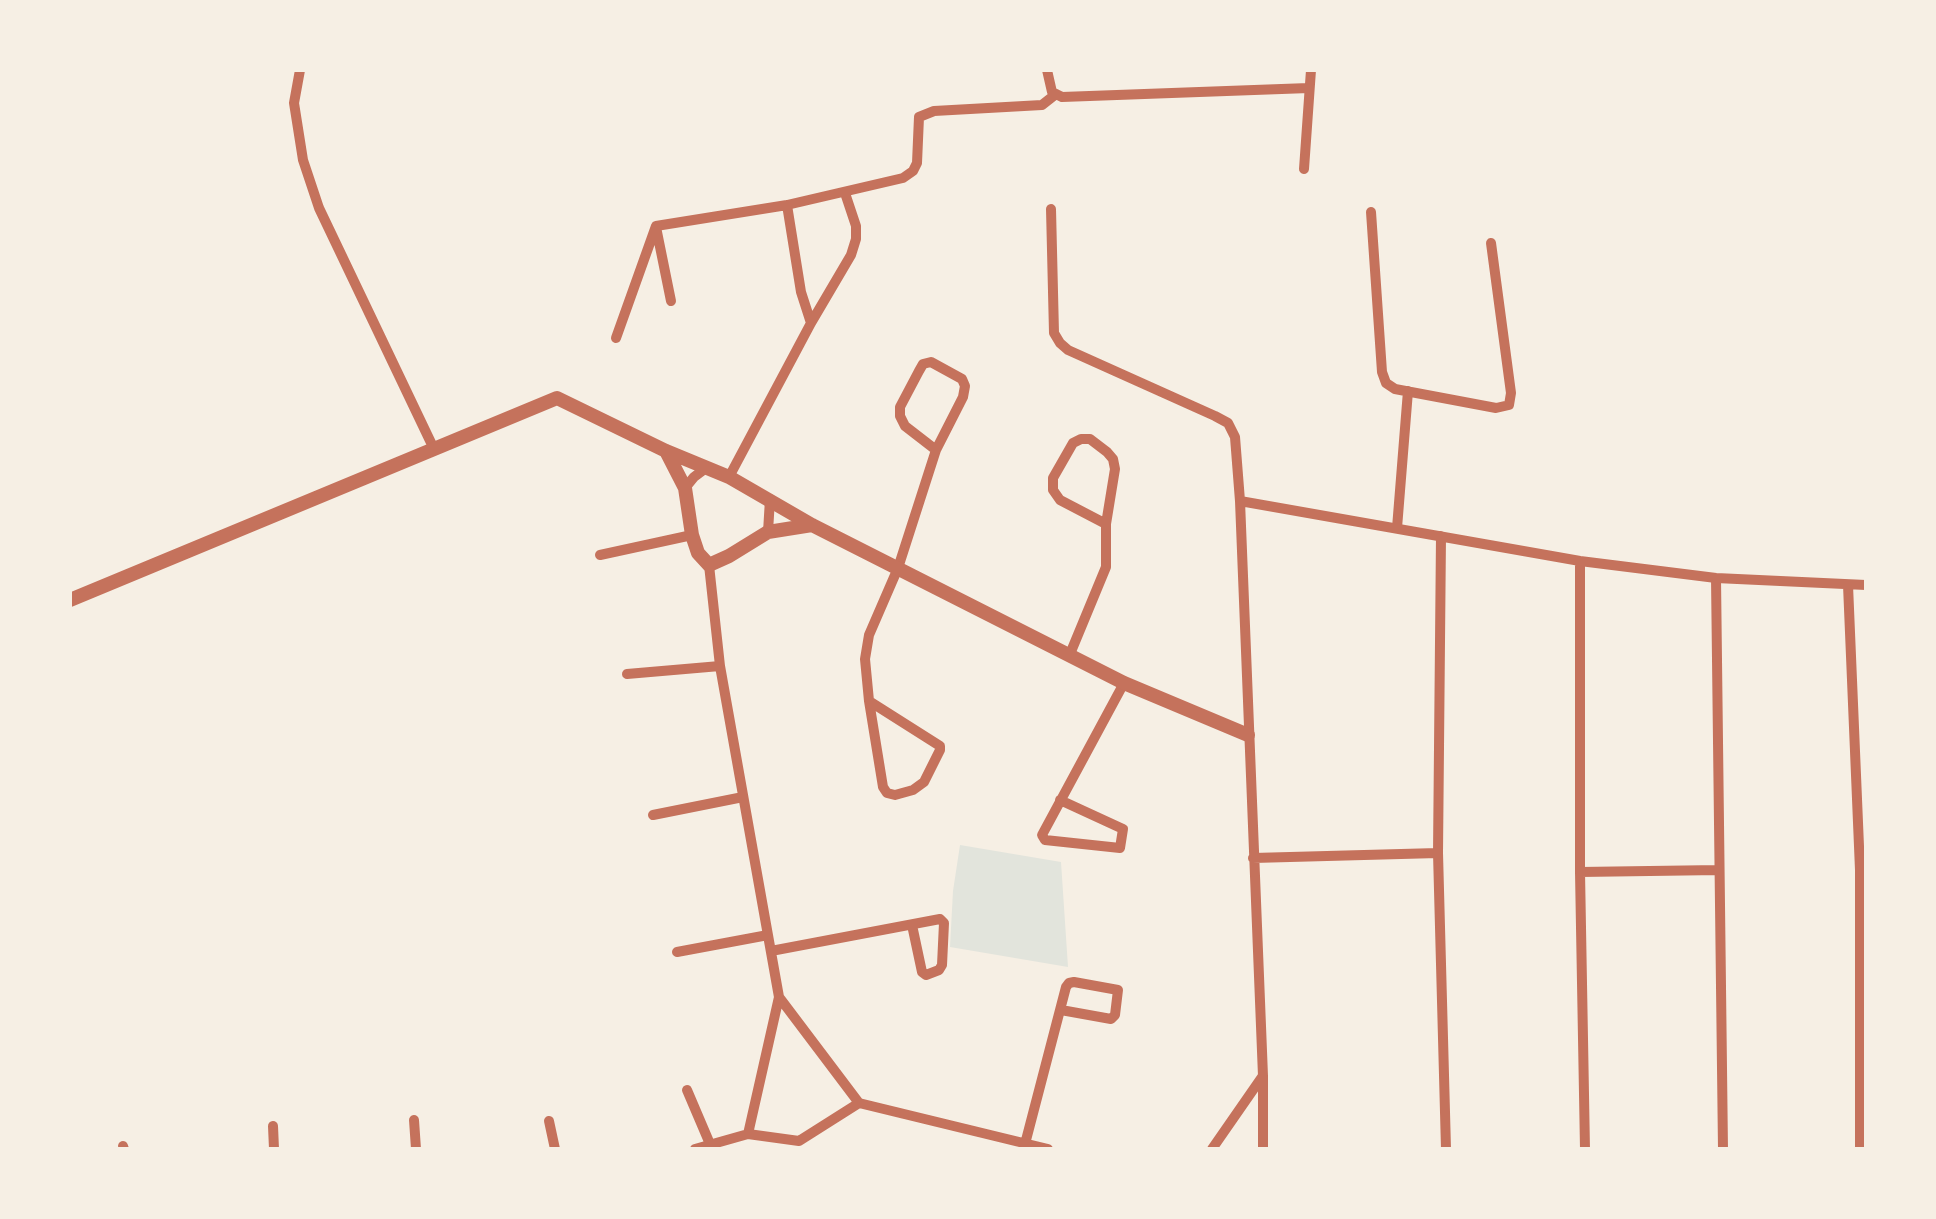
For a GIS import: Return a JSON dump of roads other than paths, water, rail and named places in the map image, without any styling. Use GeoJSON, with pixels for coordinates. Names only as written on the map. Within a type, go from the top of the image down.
{"type":"FeatureCollection","features":[{"type":"Feature","properties":{"kind":"street"},"geometry":{"type":"LineString","coordinates":[[300,70],[294,104],[302,160],[319,208],[434,449]]}},
{"type":"Feature","properties":{"kind":"street"},"geometry":{"type":"LineString","coordinates":[[1048,70],[1049,84],[1062,97],[1310,88]]}},
{"type":"Feature","properties":{"kind":"street"},"geometry":{"type":"LineString","coordinates":[[1304,169],[1310,70]]}},
{"type":"Feature","properties":{"kind":"street"},"geometry":{"type":"LineString","coordinates":[[656,226],[787,205],[903,178],[917,163],[919,117],[934,110],[1042,105],[1056,94]]}},
{"type":"Feature","properties":{"kind":"street"},"geometry":{"type":"LineString","coordinates":[[729,477],[851,255],[856,226],[845,193]]}},
{"type":"Feature","properties":{"kind":"street"},"geometry":{"type":"LineString","coordinates":[[787,205],[801,292],[811,323]]}},
{"type":"Feature","properties":{"kind":"street"},"geometry":{"type":"LineString","coordinates":[[1051,209],[1054,334],[1060,344],[1216,416],[1228,423],[1235,437],[1264,1149]]}},
{"type":"Feature","properties":{"kind":"street"},"geometry":{"type":"LineString","coordinates":[[1371,212],[1382,372],[1386,383],[1395,390],[1496,408],[1509,405],[1511,393],[1491,243]]}},
{"type":"Feature","properties":{"kind":"street"},"geometry":{"type":"LineString","coordinates":[[656,226],[671,301]]}},
{"type":"Feature","properties":{"kind":"street"},"geometry":{"type":"LineString","coordinates":[[616,338],[656,226]]}},
{"type":"Feature","properties":{"kind":"street"},"geometry":{"type":"LineString","coordinates":[[869,701],[940,746],[924,782],[914,790],[895,795],[887,793],[883,786],[869,701],[865,658],[869,635],[898,568],[936,450],[964,396],[962,379],[932,362],[919,370],[900,408],[900,416],[905,426],[936,450]]}},
{"type":"Feature","properties":{"kind":"street"},"geometry":{"type":"LineString","coordinates":[[1397,528],[1408,391]]}},
{"type":"Feature","properties":{"kind":"street"},"geometry":{"type":"LineString","coordinates":[[70,600],[556,398],[729,477],[812,525],[1124,683],[1248,736]]}},
{"type":"Feature","properties":{"kind":"street"},"geometry":{"type":"LineString","coordinates":[[1070,654],[1106,567],[1106,524],[1115,469],[1108,452],[1090,439],[1082,439],[1073,443],[1053,478],[1053,490],[1060,500],[1106,524]]}},
{"type":"Feature","properties":{"kind":"street"},"geometry":{"type":"LineString","coordinates":[[666,451],[685,488],[698,553],[709,565],[720,666],[779,997],[748,1134]]}},
{"type":"Feature","properties":{"kind":"street"},"geometry":{"type":"LineString","coordinates":[[685,488],[706,468]]}},
{"type":"Feature","properties":{"kind":"street"},"geometry":{"type":"LineString","coordinates":[[768,532],[770,500]]}},
{"type":"Feature","properties":{"kind":"street"},"geometry":{"type":"LineString","coordinates":[[1240,501],[1580,561],[1716,578],[1866,585]]}},
{"type":"Feature","properties":{"kind":"street"},"geometry":{"type":"LineString","coordinates":[[709,565],[768,532],[812,525]]}},
{"type":"Feature","properties":{"kind":"street"},"geometry":{"type":"LineString","coordinates":[[600,555],[692,535]]}},
{"type":"Feature","properties":{"kind":"street"},"geometry":{"type":"LineString","coordinates":[[1440,536],[1438,853],[1446,1149]]}},
{"type":"Feature","properties":{"kind":"street"},"geometry":{"type":"LineString","coordinates":[[1580,561],[1585,1149]]}},
{"type":"Feature","properties":{"kind":"street"},"geometry":{"type":"LineString","coordinates":[[1716,578],[1723,1149]]}},
{"type":"Feature","properties":{"kind":"street"},"geometry":{"type":"LineString","coordinates":[[1848,586],[1863,870],[1860,1149]]}},
{"type":"Feature","properties":{"kind":"street"},"geometry":{"type":"LineString","coordinates":[[627,674],[720,666]]}},
{"type":"Feature","properties":{"kind":"street"},"geometry":{"type":"LineString","coordinates":[[1060,800],[1124,829],[1120,848],[1042,838],[1060,800],[1124,683]]}},
{"type":"Feature","properties":{"kind":"street"},"geometry":{"type":"LineString","coordinates":[[653,815],[744,797]]}},
{"type":"Feature","properties":{"kind":"street"},"geometry":{"type":"LineString","coordinates":[[1253,858],[1438,853]]}},
{"type":"Feature","properties":{"kind":"street"},"geometry":{"type":"LineString","coordinates":[[1580,872],[1719,870]]}},
{"type":"Feature","properties":{"kind":"street"},"geometry":{"type":"LineString","coordinates":[[771,951],[912,925],[943,920],[939,970],[926,975],[922,972],[912,925]]}},
{"type":"Feature","properties":{"kind":"street"},"geometry":{"type":"LineString","coordinates":[[677,952],[768,935]]}},
{"type":"Feature","properties":{"kind":"street"},"geometry":{"type":"LineString","coordinates":[[1025,1144],[1066,987],[1069,983],[1094,984],[1118,990],[1111,1019],[1061,1010]]}},
{"type":"Feature","properties":{"kind":"street"},"geometry":{"type":"LineString","coordinates":[[779,997],[859,1103],[1048,1149]]}},
{"type":"Feature","properties":{"kind":"street"},"geometry":{"type":"LineString","coordinates":[[1212,1149],[1263,1076]]}},
{"type":"Feature","properties":{"kind":"street"},"geometry":{"type":"LineString","coordinates":[[687,1090],[710,1144]]}},
{"type":"Feature","properties":{"kind":"street"},"geometry":{"type":"LineString","coordinates":[[695,1149],[748,1134],[798,1145],[859,1103]]}},
{"type":"Feature","properties":{"kind":"street"},"geometry":{"type":"LineString","coordinates":[[414,1120],[416,1149]]}},
{"type":"Feature","properties":{"kind":"street"},"geometry":{"type":"LineString","coordinates":[[549,1121],[555,1149]]}},
{"type":"Feature","properties":{"kind":"street"},"geometry":{"type":"LineString","coordinates":[[273,1126],[274,1149]]}}]}
